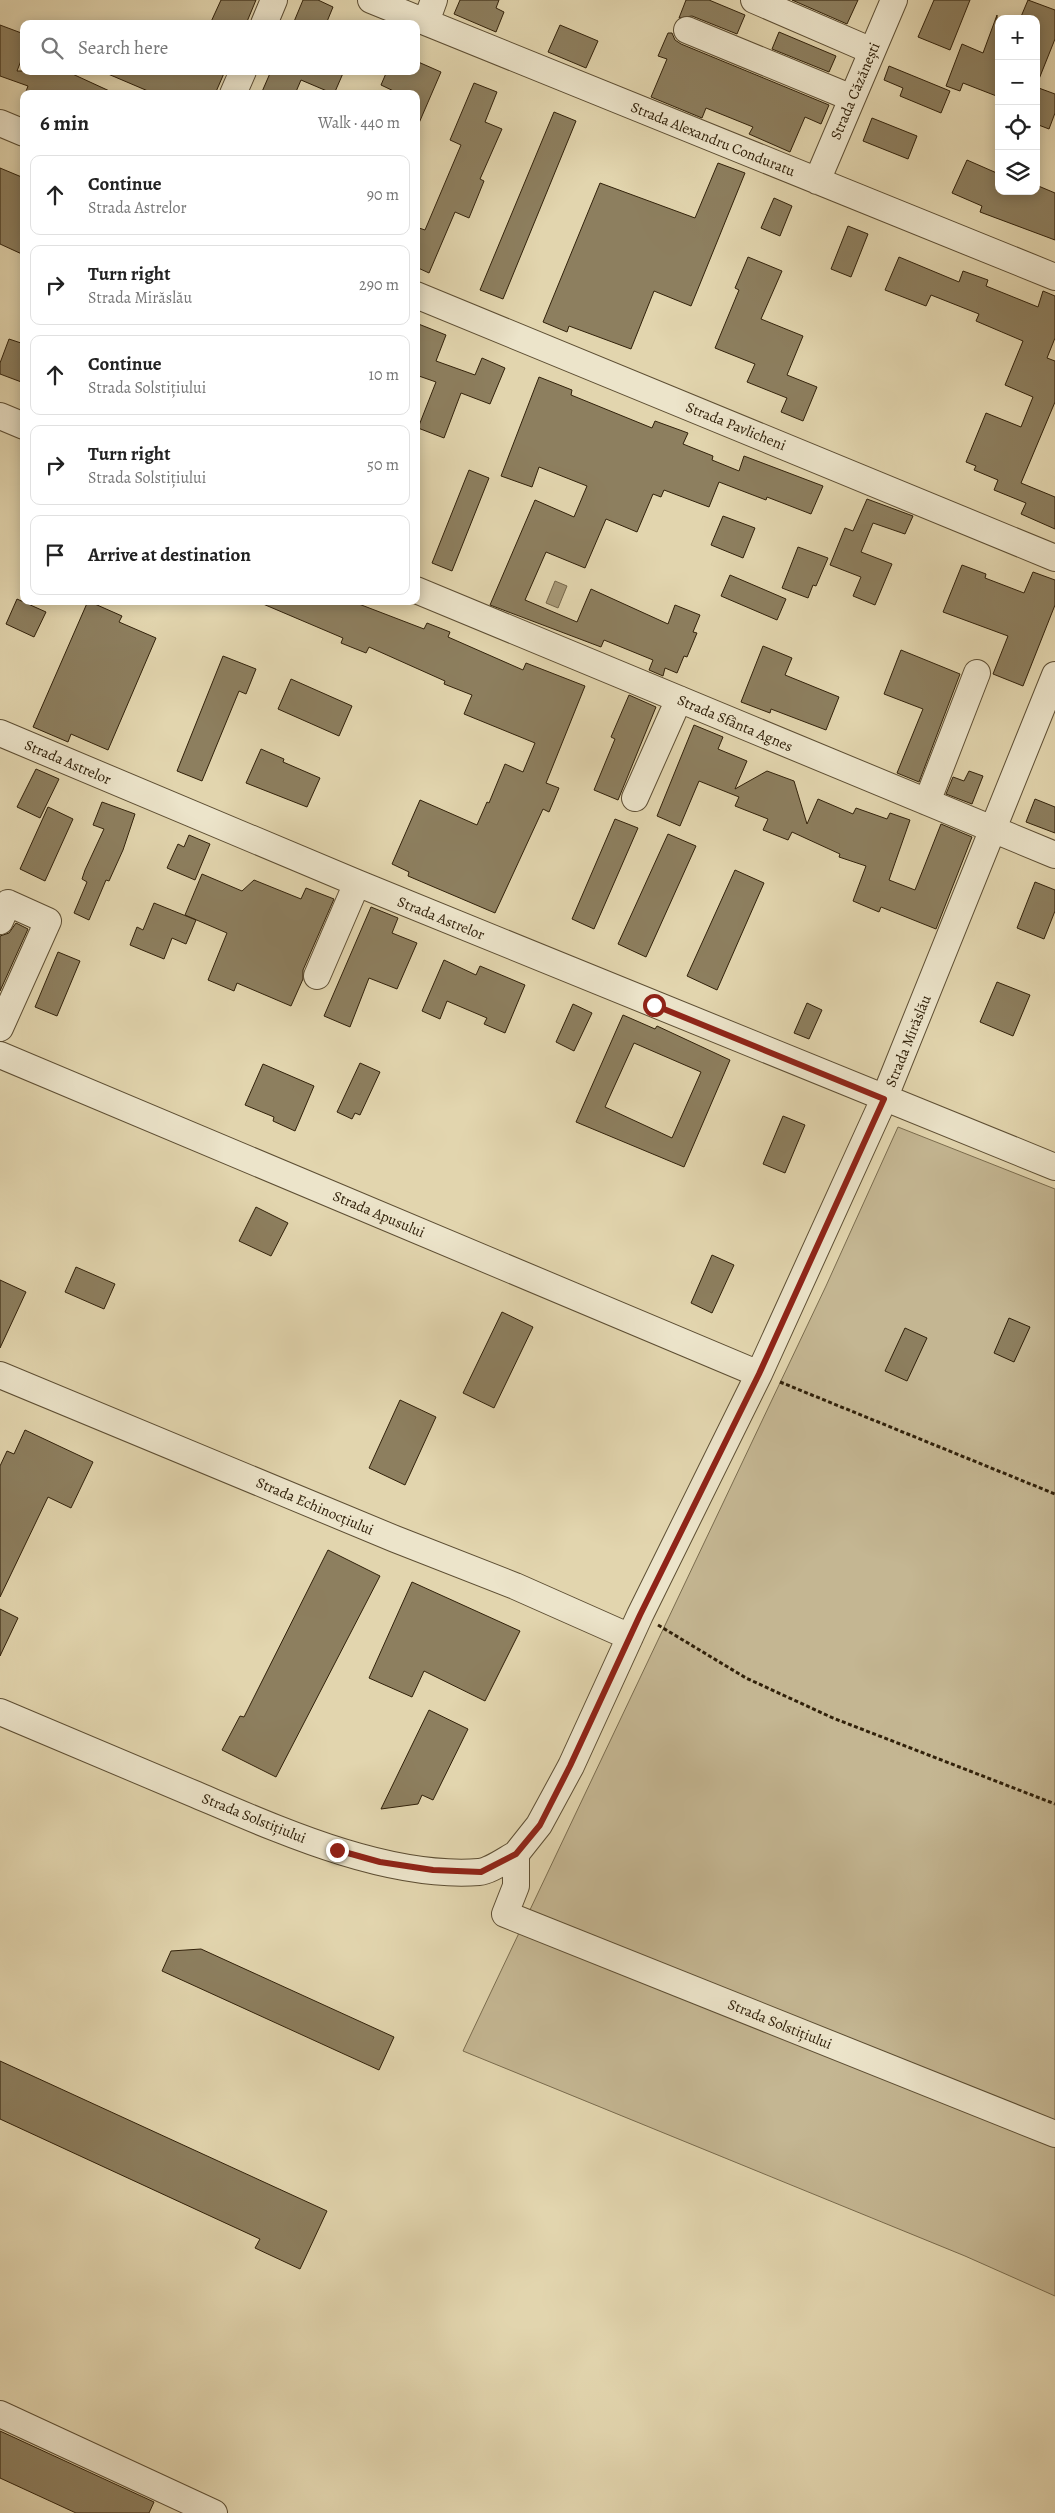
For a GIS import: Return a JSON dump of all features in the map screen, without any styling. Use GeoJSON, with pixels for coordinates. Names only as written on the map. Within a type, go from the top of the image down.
{"type":"FeatureCollection","features":[{"type":"Feature","properties":{"kind":"street"},"geometry":{"type":"LineString","coordinates":[[266,20],[274,0]]}},
{"type":"Feature","properties":{"kind":"street","name":"Strada Alexandru Conduratu"},"geometry":{"type":"LineString","coordinates":[[371,0],[430,11],[817,181],[1055,277]]}},
{"type":"Feature","properties":{"kind":"street"},"geometry":{"type":"LineString","coordinates":[[754,0],[872,51]]}},
{"type":"Feature","properties":{"kind":"street","name":"Strada Căzănești"},"geometry":{"type":"LineString","coordinates":[[817,181],[894,0]]}},
{"type":"Feature","properties":{"kind":"street"},"geometry":{"type":"LineString","coordinates":[[687,30],[852,98]]}},
{"type":"Feature","properties":{"kind":"street"},"geometry":{"type":"LineString","coordinates":[[235,90],[241,75]]}},
{"type":"Feature","properties":{"kind":"street"},"geometry":{"type":"LineString","coordinates":[[0,123],[20,131]]}},
{"type":"Feature","properties":{"kind":"street","name":"Strada Pavlicheni"},"geometry":{"type":"LineString","coordinates":[[420,297],[1055,558]]}},
{"type":"Feature","properties":{"kind":"street"},"geometry":{"type":"LineString","coordinates":[[0,416],[20,424]]}},
{"type":"Feature","properties":{"kind":"street","name":"Strada Sfânta Agnes"},"geometry":{"type":"LineString","coordinates":[[420,592],[1055,855]]}},
{"type":"Feature","properties":{"kind":"street"},"geometry":{"type":"LineString","coordinates":[[927,802],[977,673]]}},
{"type":"Feature","properties":{"kind":"street","name":"Strada Mirăslău"},"geometry":{"type":"LineString","coordinates":[[516,1854],[540,1825],[570,1766],[635,1626],[759,1374],[884,1099],[1055,675]]}},
{"type":"Feature","properties":{"kind":"street"},"geometry":{"type":"LineString","coordinates":[[635,798],[679,699]]}},
{"type":"Feature","properties":{"kind":"street","name":"Strada Astrelor"},"geometry":{"type":"LineString","coordinates":[[0,733],[357,883],[1055,1167]]}},
{"type":"Feature","properties":{"kind":"street"},"geometry":{"type":"LineString","coordinates":[[318,976],[357,883]]}},
{"type":"Feature","properties":{"kind":"street"},"geometry":{"type":"LineString","coordinates":[[0,921],[8,904],[48,921],[0,1028]]}},
{"type":"Feature","properties":{"kind":"street","name":"Strada Apusului"},"geometry":{"type":"LineString","coordinates":[[0,1055],[759,1374]]}},
{"type":"Feature","properties":{"kind":"street","name":"Strada Echinocțiului"},"geometry":{"type":"LineString","coordinates":[[0,1375],[386,1536],[575,1611],[635,1626]]}},
{"type":"Feature","properties":{"kind":"street","name":"Strada Solstițiului"},"geometry":{"type":"LineString","coordinates":[[0,1712],[282,1831],[337,1850],[380,1862],[433,1870],[481,1872],[516,1854],[516,1886],[505,1914],[1055,2134]]}},
{"type":"Feature","properties":{"kind":"street"},"geometry":{"type":"LineString","coordinates":[[0,2414],[214,2513]]}},
{"type":"Feature","properties":{"kind":"path"},"geometry":{"type":"LineString","coordinates":[[759,1374],[1055,1494]]}},
{"type":"Feature","properties":{"kind":"path"},"geometry":{"type":"LineString","coordinates":[[635,1626],[833,1718],[1055,1804]]}},
{"type":"Feature","properties":{"kind":"shaded area"},"geometry":{"type":"Polygon","coordinates":[[[555,581],[567,586],[558,608],[546,603],[555,581]]]}},
{"type":"Feature","properties":{"kind":"shaded area"},"geometry":{"type":"Polygon","coordinates":[[[898,1127],[1055,1189],[1055,2296],[965,2256],[463,2051],[826,1286],[898,1127]]]}},
{"type":"Feature","properties":{"kind":"building"},"geometry":{"type":"Polygon","coordinates":[[[221,0],[256,0],[248,20],[212,20],[221,0]]]}},
{"type":"Feature","properties":{"kind":"building"},"geometry":{"type":"Polygon","coordinates":[[[303,0],[318,0],[333,7],[328,20],[295,20],[303,0]]]}},
{"type":"Feature","properties":{"kind":"building"},"geometry":{"type":"Polygon","coordinates":[[[460,0],[499,0],[496,8],[504,12],[496,32],[454,14],[460,0]]]}},
{"type":"Feature","properties":{"kind":"building"},"geometry":{"type":"Polygon","coordinates":[[[686,0],[709,0],[745,15],[737,34],[692,16],[679,18],[686,0]]]}},
{"type":"Feature","properties":{"kind":"building"},"geometry":{"type":"Polygon","coordinates":[[[792,0],[858,0],[847,24],[792,0]]]}},
{"type":"Feature","properties":{"kind":"building"},"geometry":{"type":"Polygon","coordinates":[[[934,0],[970,0],[950,50],[918,37],[934,0]]]}},
{"type":"Feature","properties":{"kind":"building"},"geometry":{"type":"Polygon","coordinates":[[[1028,0],[1055,10],[1055,39],[1040,76],[1040,15],[1022,15],[1028,0]]]}},
{"type":"Feature","properties":{"kind":"building"},"geometry":{"type":"Polygon","coordinates":[[[995,20],[995,95],[963,83],[960,91],[946,86],[962,44],[983,53],[995,20]]]}},
{"type":"Feature","properties":{"kind":"building"},"geometry":{"type":"Polygon","coordinates":[[[0,25],[20,32],[20,63],[17,71],[20,71],[20,75],[75,75],[107,90],[26,90],[28,86],[0,76],[0,25]]]}},
{"type":"Feature","properties":{"kind":"building"},"geometry":{"type":"Polygon","coordinates":[[[560,25],[598,41],[586,68],[548,52],[560,25]]]}},
{"type":"Feature","properties":{"kind":"building"},"geometry":{"type":"Polygon","coordinates":[[[779,32],[836,56],[829,72],[772,49],[779,32]]]}},
{"type":"Feature","properties":{"kind":"building"},"geometry":{"type":"Polygon","coordinates":[[[668,33],[672,33],[675,40],[681,44],[829,105],[821,124],[805,117],[790,152],[749,134],[753,127],[706,108],[702,118],[651,97],[667,59],[658,56],[668,33]]]}},
{"type":"Feature","properties":{"kind":"building"},"geometry":{"type":"Polygon","coordinates":[[[420,63],[441,72],[420,121],[420,90],[392,90],[381,85],[385,75],[420,75],[420,63]]]}},
{"type":"Feature","properties":{"kind":"building"},"geometry":{"type":"Polygon","coordinates":[[[889,66],[950,91],[941,113],[900,96],[903,88],[884,80],[889,66]]]}},
{"type":"Feature","properties":{"kind":"building"},"geometry":{"type":"Polygon","coordinates":[[[110,75],[223,75],[217,90],[146,90],[110,75]]]}},
{"type":"Feature","properties":{"kind":"building"},"geometry":{"type":"Polygon","coordinates":[[[269,75],[342,75],[336,90],[325,90],[301,80],[297,90],[263,90],[269,75]]]}},
{"type":"Feature","properties":{"kind":"building"},"geometry":{"type":"Polygon","coordinates":[[[474,83],[497,92],[485,122],[502,129],[480,179],[484,181],[469,218],[455,212],[429,273],[420,269],[420,228],[425,230],[461,145],[450,140],[474,83]]]}},
{"type":"Feature","properties":{"kind":"building"},"geometry":{"type":"Polygon","coordinates":[[[1040,88],[1055,94],[1055,113],[1049,129],[1040,126],[1040,88]]]}},
{"type":"Feature","properties":{"kind":"building"},"geometry":{"type":"Polygon","coordinates":[[[554,112],[576,121],[503,299],[480,290],[554,112]]]}},
{"type":"Feature","properties":{"kind":"building"},"geometry":{"type":"Polygon","coordinates":[[[872,118],[917,136],[908,159],[863,141],[872,118]]]}},
{"type":"Feature","properties":{"kind":"building"},"geometry":{"type":"Polygon","coordinates":[[[967,160],[995,172],[995,195],[1040,195],[1040,187],[1055,193],[1055,240],[980,212],[982,206],[952,193],[967,160]]]}},
{"type":"Feature","properties":{"kind":"building"},"geometry":{"type":"Polygon","coordinates":[[[718,163],[745,173],[691,306],[654,291],[631,349],[569,326],[567,332],[543,322],[600,183],[695,218],[718,163]]]}},
{"type":"Feature","properties":{"kind":"building"},"geometry":{"type":"Polygon","coordinates":[[[0,168],[20,176],[20,253],[0,244],[0,168]]]}},
{"type":"Feature","properties":{"kind":"building"},"geometry":{"type":"Polygon","coordinates":[[[774,198],[792,206],[780,236],[761,228],[774,198]]]}},
{"type":"Feature","properties":{"kind":"building"},"geometry":{"type":"Polygon","coordinates":[[[848,226],[868,234],[851,277],[831,269],[848,226]]]}},
{"type":"Feature","properties":{"kind":"building"},"geometry":{"type":"Polygon","coordinates":[[[748,257],[782,271],[761,319],[803,336],[787,375],[817,387],[803,421],[781,412],[787,398],[747,382],[755,364],[715,348],[739,290],[735,288],[748,257]]]}},
{"type":"Feature","properties":{"kind":"building"},"geometry":{"type":"Polygon","coordinates":[[[899,257],[959,282],[963,271],[988,280],[986,286],[1038,307],[1043,291],[1055,296],[1055,338],[1047,358],[1055,361],[1055,402],[1021,483],[1055,497],[1055,529],[1021,514],[1026,503],[994,490],[998,480],[974,470],[976,466],[966,462],[986,413],[1021,427],[1033,397],[1005,385],[1023,341],[976,321],[979,314],[931,295],[926,306],[885,290],[899,257]]]}},
{"type":"Feature","properties":{"kind":"building"},"geometry":{"type":"Polygon","coordinates":[[[420,325],[446,335],[436,361],[475,375],[482,358],[505,368],[490,404],[461,393],[444,438],[420,429],[420,423],[436,382],[420,376],[420,325]]]}},
{"type":"Feature","properties":{"kind":"building"},"geometry":{"type":"Polygon","coordinates":[[[9,339],[20,343],[20,382],[0,374],[0,363],[9,339]]]}},
{"type":"Feature","properties":{"kind":"building"},"geometry":{"type":"Polygon","coordinates":[[[539,377],[572,390],[571,395],[652,428],[655,421],[688,433],[683,444],[713,456],[712,460],[739,471],[744,456],[823,486],[811,514],[767,497],[766,500],[719,482],[709,507],[664,490],[661,497],[653,494],[637,532],[606,519],[585,568],[546,552],[525,600],[577,622],[591,589],[668,624],[675,605],[700,615],[693,632],[697,633],[687,657],[684,656],[677,673],[665,668],[663,676],[649,670],[653,660],[604,640],[601,647],[490,605],[535,500],[574,517],[587,486],[539,467],[532,487],[501,476],[539,377]]]}},
{"type":"Feature","properties":{"kind":"building"},"geometry":{"type":"Polygon","coordinates":[[[469,470],[489,478],[452,571],[432,563],[469,470]]]}},
{"type":"Feature","properties":{"kind":"building"},"geometry":{"type":"Polygon","coordinates":[[[867,499],[913,516],[905,534],[873,523],[861,552],[892,564],[875,605],[853,596],[861,577],[830,565],[845,528],[853,531],[867,499]]]}},
{"type":"Feature","properties":{"kind":"building"},"geometry":{"type":"Polygon","coordinates":[[[723,516],[755,528],[743,558],[711,545],[723,516]]]}},
{"type":"Feature","properties":{"kind":"building"},"geometry":{"type":"Polygon","coordinates":[[[798,547],[828,558],[816,586],[813,585],[808,598],[782,588],[798,547]]]}},
{"type":"Feature","properties":{"kind":"building"},"geometry":{"type":"Polygon","coordinates":[[[962,565],[986,574],[985,578],[1024,593],[1033,572],[1055,580],[1055,605],[1023,686],[993,674],[1008,636],[943,612],[962,565]]]}},
{"type":"Feature","properties":{"kind":"building"},"geometry":{"type":"Polygon","coordinates":[[[730,575],[786,599],[777,620],[721,596],[730,575]]]}},
{"type":"Feature","properties":{"kind":"building"},"geometry":{"type":"Polygon","coordinates":[[[17,599],[20,600],[20,605],[30,605],[46,612],[34,637],[6,624],[17,599]]]}},
{"type":"Feature","properties":{"kind":"building"},"geometry":{"type":"Polygon","coordinates":[[[86,605],[97,605],[122,616],[119,622],[156,638],[108,750],[71,734],[68,742],[33,727],[86,605]]]}},
{"type":"Feature","properties":{"kind":"building"},"geometry":{"type":"Polygon","coordinates":[[[265,605],[361,605],[424,629],[427,623],[450,632],[448,637],[523,670],[526,663],[585,686],[546,783],[559,788],[549,812],[543,809],[495,913],[408,876],[409,872],[392,864],[420,800],[477,825],[487,802],[489,803],[505,764],[523,772],[535,743],[464,714],[472,695],[444,684],[445,681],[369,647],[366,653],[341,643],[343,638],[265,605]]]}},
{"type":"Feature","properties":{"kind":"building"},"geometry":{"type":"Polygon","coordinates":[[[763,646],[792,658],[785,675],[839,697],[826,730],[771,709],[770,713],[741,702],[763,646]]]}},
{"type":"Feature","properties":{"kind":"building"},"geometry":{"type":"Polygon","coordinates":[[[901,650],[960,674],[919,782],[897,773],[923,709],[884,694],[901,650]]]}},
{"type":"Feature","properties":{"kind":"building"},"geometry":{"type":"Polygon","coordinates":[[[223,656],[256,669],[246,694],[239,691],[202,781],[177,771],[223,656]]]}},
{"type":"Feature","properties":{"kind":"building"},"geometry":{"type":"Polygon","coordinates":[[[291,679],[352,706],[339,736],[278,709],[291,679]]]}},
{"type":"Feature","properties":{"kind":"building"},"geometry":{"type":"Polygon","coordinates":[[[629,695],[656,707],[618,800],[594,790],[615,739],[611,737],[629,695]]]}},
{"type":"Feature","properties":{"kind":"building"},"geometry":{"type":"Polygon","coordinates":[[[694,725],[723,737],[718,749],[747,761],[735,789],[767,771],[794,781],[807,824],[818,799],[853,814],[856,808],[887,819],[890,813],[910,820],[889,880],[915,890],[941,824],[972,837],[936,929],[881,907],[879,912],[853,901],[866,866],[839,857],[840,854],[792,832],[788,840],[763,830],[768,819],[735,806],[739,797],[699,781],[680,826],[657,816],[694,725]]]}},
{"type":"Feature","properties":{"kind":"building"},"geometry":{"type":"Polygon","coordinates":[[[261,749],[284,759],[283,762],[320,778],[307,807],[246,783],[261,749]]]}},
{"type":"Feature","properties":{"kind":"building"},"geometry":{"type":"Polygon","coordinates":[[[36,769],[59,779],[40,818],[17,807],[36,769]]]}},
{"type":"Feature","properties":{"kind":"building"},"geometry":{"type":"Polygon","coordinates":[[[969,771],[983,776],[972,804],[946,794],[953,777],[964,781],[969,771]]]}},
{"type":"Feature","properties":{"kind":"building"},"geometry":{"type":"Polygon","coordinates":[[[1035,799],[1055,807],[1055,833],[1026,822],[1035,799]]]}},
{"type":"Feature","properties":{"kind":"building"},"geometry":{"type":"Polygon","coordinates":[[[102,802],[135,814],[123,850],[109,881],[106,880],[89,920],[74,913],[87,882],[82,879],[85,870],[104,829],[93,825],[102,802]]]}},
{"type":"Feature","properties":{"kind":"building"},"geometry":{"type":"Polygon","coordinates":[[[48,807],[73,819],[45,881],[20,869],[48,807]]]}},
{"type":"Feature","properties":{"kind":"building"},"geometry":{"type":"Polygon","coordinates":[[[615,819],[638,828],[594,929],[572,919],[615,819]]]}},
{"type":"Feature","properties":{"kind":"building"},"geometry":{"type":"Polygon","coordinates":[[[668,834],[696,846],[646,957],[618,944],[668,834]]]}},
{"type":"Feature","properties":{"kind":"building"},"geometry":{"type":"Polygon","coordinates":[[[189,835],[210,844],[195,880],[167,868],[178,844],[184,847],[189,835]]]}},
{"type":"Feature","properties":{"kind":"building"},"geometry":{"type":"Polygon","coordinates":[[[735,870],[764,883],[717,990],[687,976],[735,870]]]}},
{"type":"Feature","properties":{"kind":"building"},"geometry":{"type":"Polygon","coordinates":[[[202,874],[242,891],[254,880],[301,899],[306,888],[334,899],[303,970],[303,979],[291,1006],[237,983],[234,991],[208,980],[227,933],[185,915],[202,874]]]}},
{"type":"Feature","properties":{"kind":"building"},"geometry":{"type":"Polygon","coordinates":[[[1035,882],[1055,890],[1055,911],[1044,939],[1017,928],[1035,882]]]}},
{"type":"Feature","properties":{"kind":"building"},"geometry":{"type":"Polygon","coordinates":[[[154,903],[196,920],[186,944],[172,938],[164,959],[130,945],[137,927],[143,930],[154,903]]]}},
{"type":"Feature","properties":{"kind":"building"},"geometry":{"type":"Polygon","coordinates":[[[371,907],[398,918],[392,933],[417,943],[397,989],[369,978],[350,1027],[324,1016],[371,907]]]}},
{"type":"Feature","properties":{"kind":"building"},"geometry":{"type":"Polygon","coordinates":[[[16,923],[28,929],[0,991],[0,936],[9,933],[16,923]]]}},
{"type":"Feature","properties":{"kind":"building"},"geometry":{"type":"Polygon","coordinates":[[[58,952],[80,961],[57,1016],[35,1007],[58,952]]]}},
{"type":"Feature","properties":{"kind":"building"},"geometry":{"type":"Polygon","coordinates":[[[444,960],[476,975],[480,966],[525,985],[505,1033],[484,1024],[487,1018],[447,1001],[440,1019],[422,1011],[444,960]]]}},
{"type":"Feature","properties":{"kind":"building"},"geometry":{"type":"Polygon","coordinates":[[[997,982],[1030,995],[1013,1036],[980,1022],[997,982]]]}},
{"type":"Feature","properties":{"kind":"building"},"geometry":{"type":"Polygon","coordinates":[[[807,1003],[822,1010],[809,1039],[794,1033],[807,1003]]]}},
{"type":"Feature","properties":{"kind":"building"},"geometry":{"type":"Polygon","coordinates":[[[573,1004],[592,1013],[574,1051],[556,1042],[573,1004]]]}},
{"type":"Feature","properties":{"kind":"building"},"geometry":{"type":"Polygon","coordinates":[[[623,1015],[655,1029],[657,1026],[730,1060],[684,1167],[576,1122],[623,1015]],[[634,1043],[605,1107],[672,1138],[701,1072],[634,1043]]]}},
{"type":"Feature","properties":{"kind":"building"},"geometry":{"type":"Polygon","coordinates":[[[360,1063],[380,1072],[360,1115],[355,1113],[352,1119],[337,1112],[360,1063]]]}},
{"type":"Feature","properties":{"kind":"building"},"geometry":{"type":"Polygon","coordinates":[[[263,1064],[314,1086],[295,1131],[273,1121],[274,1117],[245,1105],[263,1064]]]}},
{"type":"Feature","properties":{"kind":"building"},"geometry":{"type":"Polygon","coordinates":[[[783,1116],[805,1125],[785,1173],[763,1164],[783,1116]]]}},
{"type":"Feature","properties":{"kind":"building"},"geometry":{"type":"Polygon","coordinates":[[[256,1207],[288,1223],[271,1256],[239,1241],[256,1207]]]}},
{"type":"Feature","properties":{"kind":"building"},"geometry":{"type":"Polygon","coordinates":[[[712,1255],[734,1265],[712,1313],[691,1303],[712,1255]]]}},
{"type":"Feature","properties":{"kind":"building"},"geometry":{"type":"Polygon","coordinates":[[[76,1267],[115,1284],[104,1309],[65,1292],[76,1267]]]}},
{"type":"Feature","properties":{"kind":"building"},"geometry":{"type":"Polygon","coordinates":[[[0,1280],[26,1292],[0,1348],[0,1280]]]}},
{"type":"Feature","properties":{"kind":"building"},"geometry":{"type":"Polygon","coordinates":[[[502,1312],[533,1327],[494,1408],[463,1393],[502,1312]]]}},
{"type":"Feature","properties":{"kind":"building"},"geometry":{"type":"Polygon","coordinates":[[[1009,1318],[1030,1327],[1014,1362],[994,1353],[1009,1318]]]}},
{"type":"Feature","properties":{"kind":"building"},"geometry":{"type":"Polygon","coordinates":[[[905,1328],[927,1338],[907,1381],[885,1371],[905,1328]]]}},
{"type":"Feature","properties":{"kind":"building"},"geometry":{"type":"Polygon","coordinates":[[[400,1400],[436,1417],[405,1485],[369,1468],[400,1400]]]}},
{"type":"Feature","properties":{"kind":"building"},"geometry":{"type":"Polygon","coordinates":[[[25,1430],[93,1462],[71,1508],[48,1497],[0,1597],[0,1466],[7,1451],[14,1454],[25,1430]]]}},
{"type":"Feature","properties":{"kind":"building"},"geometry":{"type":"Polygon","coordinates":[[[328,1550],[380,1576],[276,1777],[222,1750],[240,1716],[244,1717],[328,1550]]]}},
{"type":"Feature","properties":{"kind":"building"},"geometry":{"type":"Polygon","coordinates":[[[412,1582],[520,1631],[485,1701],[424,1671],[412,1697],[369,1678],[412,1582]]]}},
{"type":"Feature","properties":{"kind":"building"},"geometry":{"type":"Polygon","coordinates":[[[0,1609],[18,1618],[0,1656],[0,1609]]]}},
{"type":"Feature","properties":{"kind":"building"},"geometry":{"type":"Polygon","coordinates":[[[429,1710],[468,1729],[433,1800],[422,1795],[418,1804],[381,1809],[429,1710]]]}},
{"type":"Feature","properties":{"kind":"building"},"geometry":{"type":"Polygon","coordinates":[[[201,1949],[394,2037],[379,2070],[162,1971],[171,1951],[201,1949]]]}},
{"type":"Feature","properties":{"kind":"building"},"geometry":{"type":"Polygon","coordinates":[[[0,2061],[327,2211],[300,2269],[255,2248],[260,2239],[0,2119],[0,2061]]]}},
{"type":"Feature","properties":{"kind":"building"},"geometry":{"type":"Polygon","coordinates":[[[0,2431],[154,2502],[149,2513],[76,2513],[0,2478],[0,2431]]]}},
{"type":"Feature","properties":{"kind":"route"},"geometry":{"type":"LineString","coordinates":[[337,1850],[380,1862],[433,1870],[481,1872],[516,1854],[540,1825],[570,1766],[640,1615],[759,1374],[884,1099],[654,1005]]}}]}
